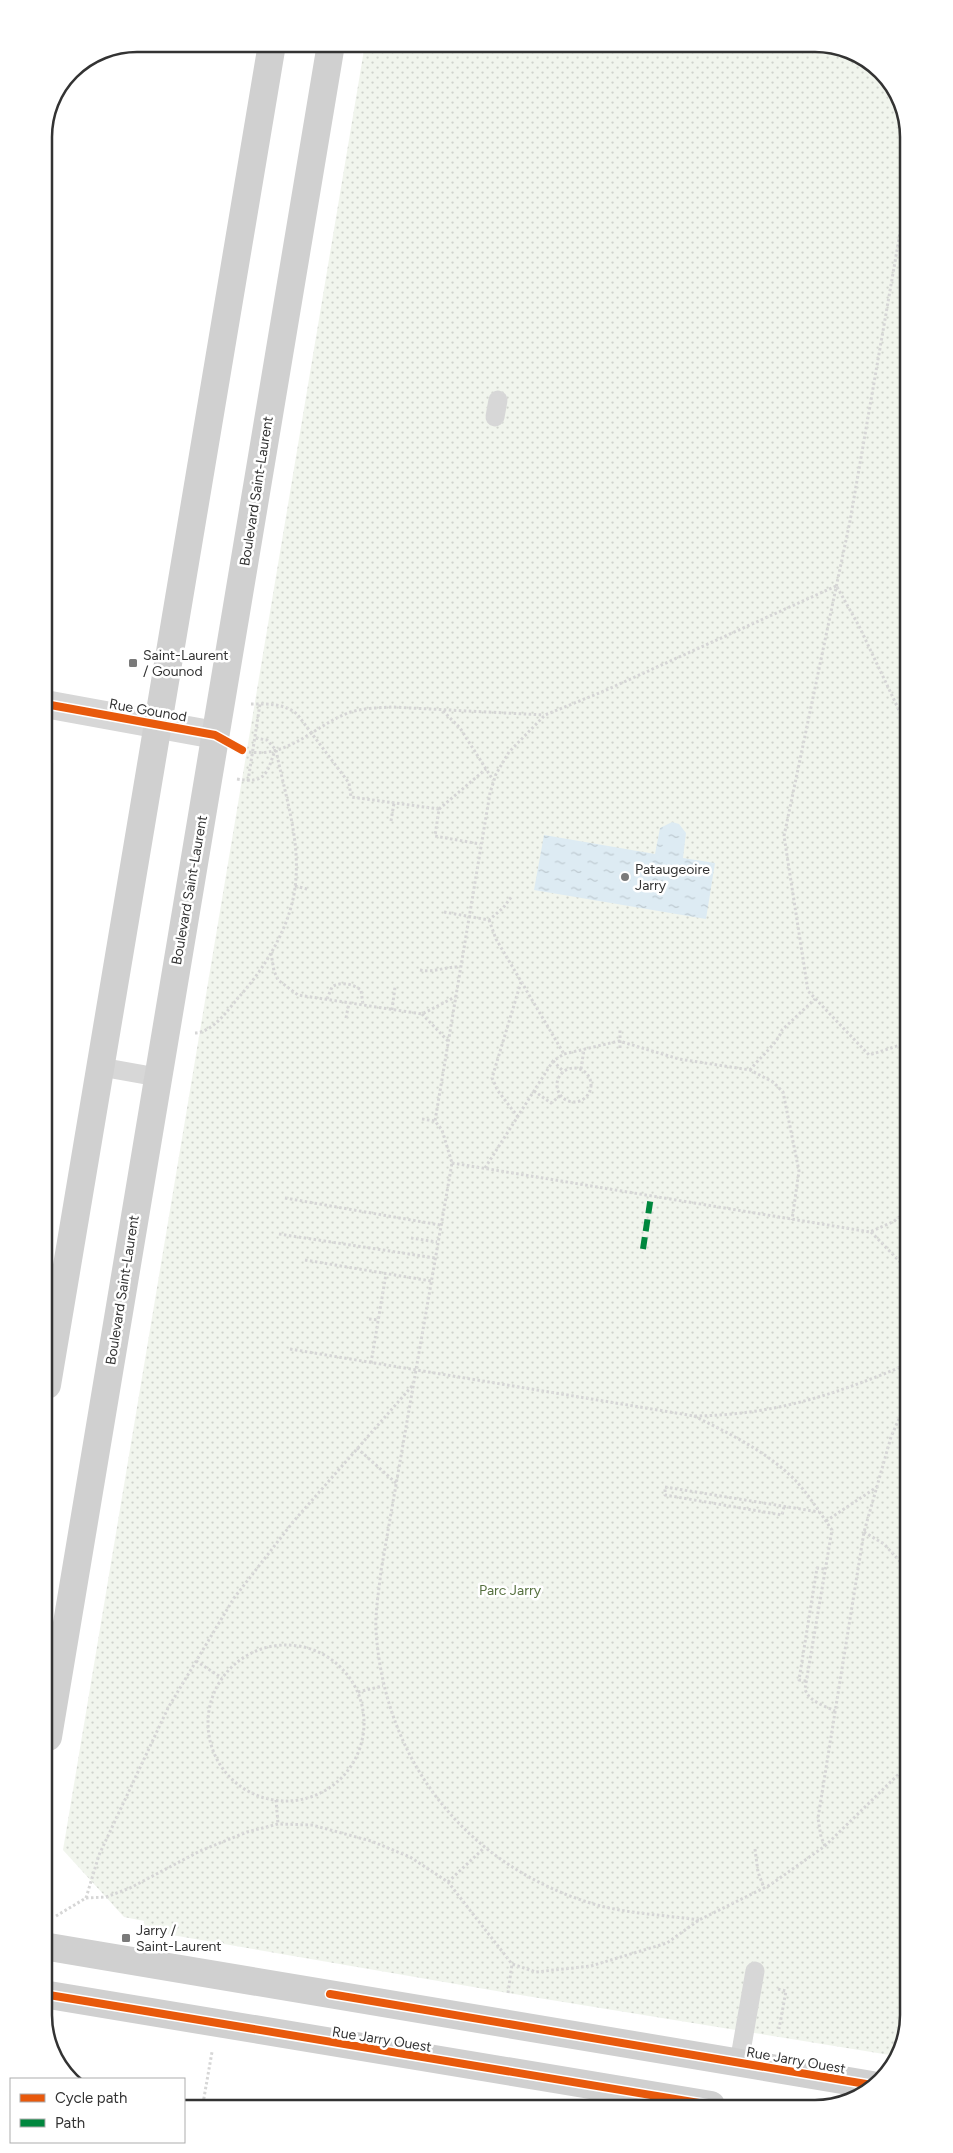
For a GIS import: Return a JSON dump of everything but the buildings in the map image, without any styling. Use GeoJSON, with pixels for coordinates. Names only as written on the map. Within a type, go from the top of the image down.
{"type":"FeatureCollection","features":[{"type":"Feature","properties":{"kind":"main road"},"geometry":{"type":"LineString","coordinates":[[52,1353],[271,52]]}},
{"type":"Feature","properties":{"kind":"main road","name":"Boulevard Saint-Laurent"},"geometry":{"type":"LineString","coordinates":[[52,1712],[330,52]]}},
{"type":"Feature","properties":{"kind":"main road","name":"Rue Jarry Ouest"},"geometry":{"type":"LineString","coordinates":[[52,1947],[865,2085]]}},
{"type":"Feature","properties":{"kind":"main road","name":"Rue Jarry Ouest"},"geometry":{"type":"LineString","coordinates":[[52,1996],[681,2100]]}},
{"type":"Feature","properties":{"kind":"street","name":"Rue Gounod"},"geometry":{"type":"LineString","coordinates":[[53,705],[215,735]]}},
{"type":"Feature","properties":{"kind":"lane"},"geometry":{"type":"LineString","coordinates":[[101,1067],[157,1077]]}},
{"type":"Feature","properties":{"kind":"lane"},"geometry":{"type":"LineString","coordinates":[[739,2063],[755,1971]]}},
{"type":"Feature","properties":{"kind":"path"},"geometry":{"type":"LineString","coordinates":[[900,233],[862,454],[784,836],[808,991],[868,1055],[900,1045]]}},
{"type":"Feature","properties":{"kind":"path"},"geometry":{"type":"LineString","coordinates":[[699,1920],[621,1910],[582,1900],[528,1876],[484,1848],[464,1830],[424,1780],[399,1732],[383,1686],[376,1629],[381,1571],[452,1163],[442,1130],[435,1120],[480,844],[493,781],[509,752],[545,715],[604,691],[836,586]]}},
{"type":"Feature","properties":{"kind":"path"},"geometry":{"type":"LineString","coordinates":[[836,586],[859,626],[900,712]]}},
{"type":"Feature","properties":{"kind":"path"},"geometry":{"type":"LineString","coordinates":[[250,704],[279,704],[290,707],[298,714],[311,735],[349,784],[351,797],[439,809]]}},
{"type":"Feature","properties":{"kind":"path"},"geometry":{"type":"LineString","coordinates":[[248,781],[260,704]]}},
{"type":"Feature","properties":{"kind":"path"},"geometry":{"type":"LineString","coordinates":[[215,735],[242,750],[253,752],[276,750],[296,744],[345,714],[369,708],[392,707],[545,715]]}},
{"type":"Feature","properties":{"kind":"path"},"geometry":{"type":"LineString","coordinates":[[442,710],[460,728],[493,781]]}},
{"type":"Feature","properties":{"kind":"path"},"geometry":{"type":"LineString","coordinates":[[194,1033],[209,1028],[220,1018],[247,987],[272,952],[288,912],[295,886],[296,857],[294,840],[276,750],[267,740],[255,738]]}},
{"type":"Feature","properties":{"kind":"path"},"geometry":{"type":"LineString","coordinates":[[237,779],[248,781],[260,779],[268,772],[276,750]]}},
{"type":"Feature","properties":{"kind":"path"},"geometry":{"type":"LineString","coordinates":[[480,844],[435,836],[439,809],[486,769]]}},
{"type":"Feature","properties":{"kind":"path"},"geometry":{"type":"LineString","coordinates":[[391,821],[394,803]]}},
{"type":"Feature","properties":{"kind":"path"},"geometry":{"type":"LineString","coordinates":[[295,886],[307,889]]}},
{"type":"Feature","properties":{"kind":"path"},"geometry":{"type":"LineString","coordinates":[[489,920],[503,908],[512,896]]}},
{"type":"Feature","properties":{"kind":"path"},"geometry":{"type":"LineString","coordinates":[[444,912],[489,920]]}},
{"type":"Feature","properties":{"kind":"path"},"geometry":{"type":"LineString","coordinates":[[489,920],[496,939],[564,1054]]}},
{"type":"Feature","properties":{"kind":"path"},"geometry":{"type":"LineString","coordinates":[[272,952],[274,971],[282,985],[298,995],[422,1014],[455,996]]}},
{"type":"Feature","properties":{"kind":"path"},"geometry":{"type":"LineString","coordinates":[[420,970],[430,972],[445,967],[460,967]]}},
{"type":"Feature","properties":{"kind":"path"},"geometry":{"type":"LineString","coordinates":[[347,979],[347,984]]}},
{"type":"Feature","properties":{"kind":"path"},"geometry":{"type":"LineString","coordinates":[[518,1117],[498,1091],[492,1078],[521,981]]}},
{"type":"Feature","properties":{"kind":"path"},"geometry":{"type":"LineString","coordinates":[[327,1000],[332,987],[336,984],[347,984],[361,990],[363,1005]]}},
{"type":"Feature","properties":{"kind":"path"},"geometry":{"type":"LineString","coordinates":[[392,1010],[395,987]]}},
{"type":"Feature","properties":{"kind":"path"},"geometry":{"type":"LineString","coordinates":[[750,1070],[760,1056],[779,1037],[782,1030],[815,999]]}},
{"type":"Feature","properties":{"kind":"path"},"geometry":{"type":"LineString","coordinates":[[346,1018],[349,1003]]}},
{"type":"Feature","properties":{"kind":"path"},"geometry":{"type":"LineString","coordinates":[[422,1014],[448,1041]]}},
{"type":"Feature","properties":{"kind":"path"},"geometry":{"type":"LineString","coordinates":[[620,1028],[620,1048]]}},
{"type":"Feature","properties":{"kind":"path"},"geometry":{"type":"LineString","coordinates":[[485,1168],[553,1061],[564,1054],[619,1042],[679,1059],[750,1070],[773,1082],[783,1092],[799,1171],[792,1220]]}},
{"type":"Feature","properties":{"kind":"path"},"geometry":{"type":"LineString","coordinates":[[581,1069],[584,1049]]}},
{"type":"Feature","properties":{"kind":"path"},"geometry":{"type":"LineString","coordinates":[[760,1056],[765,1060]]}},
{"type":"Feature","properties":{"kind":"path"},"geometry":{"type":"LineString","coordinates":[[553,1061],[563,1071]]}},
{"type":"Feature","properties":{"kind":"path"},"geometry":{"type":"LineString","coordinates":[[573,1068],[581,1069],[590,1080],[588,1094],[577,1101],[570,1101],[561,1095],[557,1085],[563,1071],[573,1068]]}},
{"type":"Feature","properties":{"kind":"path"},"geometry":{"type":"LineString","coordinates":[[534,1091],[551,1103],[561,1095]]}},
{"type":"Feature","properties":{"kind":"path"},"geometry":{"type":"LineString","coordinates":[[422,1118],[435,1120]]}},
{"type":"Feature","properties":{"kind":"path"},"geometry":{"type":"LineString","coordinates":[[452,1163],[870,1232],[893,1222],[900,1216]]}},
{"type":"Feature","properties":{"kind":"path"},"geometry":{"type":"LineString","coordinates":[[285,1198],[440,1225]]}},
{"type":"Feature","properties":{"kind":"path"},"geometry":{"type":"LineString","coordinates":[[870,1232],[900,1262]]}},
{"type":"Feature","properties":{"kind":"path"},"geometry":{"type":"LineString","coordinates":[[279,1234],[435,1258]]}},
{"type":"Feature","properties":{"kind":"path"},"geometry":{"type":"LineString","coordinates":[[411,1238],[438,1242]]}},
{"type":"Feature","properties":{"kind":"path"},"geometry":{"type":"LineString","coordinates":[[305,1260],[431,1281]]}},
{"type":"Feature","properties":{"kind":"path"},"geometry":{"type":"LineString","coordinates":[[371,1363],[386,1274]]}},
{"type":"Feature","properties":{"kind":"path"},"geometry":{"type":"LineString","coordinates":[[369,1319],[378,1320]]}},
{"type":"Feature","properties":{"kind":"path"},"geometry":{"type":"LineString","coordinates":[[290,1349],[694,1416],[730,1415],[788,1406],[820,1398],[900,1367]]}},
{"type":"Feature","properties":{"kind":"path"},"geometry":{"type":"LineString","coordinates":[[86,1898],[100,1855],[168,1708],[240,1591],[293,1522],[414,1385]]}},
{"type":"Feature","properties":{"kind":"path"},"geometry":{"type":"LineString","coordinates":[[694,1416],[747,1443],[767,1456],[794,1480],[832,1530],[806,1681],[807,1694],[812,1700],[835,1711]]}},
{"type":"Feature","properties":{"kind":"path"},"geometry":{"type":"LineString","coordinates":[[825,1846],[820,1837],[818,1818],[864,1532],[891,1438],[900,1417]]}},
{"type":"Feature","properties":{"kind":"path"},"geometry":{"type":"LineString","coordinates":[[357,1448],[396,1484]]}},
{"type":"Feature","properties":{"kind":"path"},"geometry":{"type":"LineString","coordinates":[[784,1507],[782,1515],[665,1495],[665,1487],[820,1512]]}},
{"type":"Feature","properties":{"kind":"path"},"geometry":{"type":"LineString","coordinates":[[826,1521],[877,1487]]}},
{"type":"Feature","properties":{"kind":"path"},"geometry":{"type":"LineString","coordinates":[[864,1532],[884,1544],[900,1561]]}},
{"type":"Feature","properties":{"kind":"path"},"geometry":{"type":"LineString","coordinates":[[806,1681],[798,1680],[812,1588],[817,1568],[824,1569]]}},
{"type":"Feature","properties":{"kind":"path"},"geometry":{"type":"LineString","coordinates":[[294,1645],[314,1650],[332,1660],[347,1674],[358,1692],[363,1712],[363,1732],[358,1752],[348,1770],[334,1784],[316,1794],[297,1800],[276,1800],[257,1795],[240,1785],[226,1771],[215,1754],[209,1735],[209,1715],[213,1696],[222,1678],[236,1663],[254,1652],[274,1646],[294,1645]]}},
{"type":"Feature","properties":{"kind":"path"},"geometry":{"type":"LineString","coordinates":[[196,1661],[222,1678]]}},
{"type":"Feature","properties":{"kind":"path"},"geometry":{"type":"LineString","coordinates":[[358,1692],[383,1686]]}},
{"type":"Feature","properties":{"kind":"path"},"geometry":{"type":"LineString","coordinates":[[52,1918],[86,1898],[106,1897],[130,1888],[223,1840],[278,1824],[312,1825],[371,1840],[410,1857],[448,1882],[512,1964],[536,1972],[601,1964],[667,1943],[699,1920],[764,1888],[825,1846],[900,1773]]}},
{"type":"Feature","properties":{"kind":"path"},"geometry":{"type":"LineString","coordinates":[[276,1800],[278,1824]]}},
{"type":"Feature","properties":{"kind":"path"},"geometry":{"type":"LineString","coordinates":[[448,1882],[484,1848]]}},
{"type":"Feature","properties":{"kind":"path"},"geometry":{"type":"LineString","coordinates":[[755,1849],[758,1872],[764,1888]]}},
{"type":"Feature","properties":{"kind":"path"},"geometry":{"type":"LineString","coordinates":[[507,2000],[512,1964]]}},
{"type":"Feature","properties":{"kind":"path"},"geometry":{"type":"LineString","coordinates":[[771,1988],[786,1991],[779,2029]]}},
{"type":"Feature","properties":{"kind":"path"},"geometry":{"type":"LineString","coordinates":[[203,2100],[212,2049]]}},
{"type":"Feature","properties":{"kind":"green space","name":"Parc Jarry"},"geometry":{"type":"Polygon","coordinates":[[[364,52],[821,53],[832,54],[853,61],[876,77],[892,100],[899,121],[900,137],[900,2016],[899,2032],[892,2053],[891,2055],[508,1993],[143,1930],[144,1921],[124,1917],[63,1850],[364,52]]]}},
{"type":"Feature","properties":{"kind":"water","name":"Pataugeoire Jarry"},"geometry":{"type":"Polygon","coordinates":[[[672,822],[679,824],[686,833],[683,858],[715,863],[706,919],[534,890],[544,835],[655,854],[660,828],[672,822]]]}},
{"type":"Feature","properties":{"kind":"marked path"},"geometry":{"type":"LineString","coordinates":[[643,1249],[651,1196]]}},
{"type":"Feature","properties":{"kind":"cycle path"},"geometry":{"type":"LineString","coordinates":[[53,705],[215,735],[242,750]]}},
{"type":"Feature","properties":{"kind":"cycle path"},"geometry":{"type":"LineString","coordinates":[[330,1994],[866,2084]]}},
{"type":"Feature","properties":{"kind":"cycle path"},"geometry":{"type":"LineString","coordinates":[[52,1996],[681,2100]]}},
{"type":"Feature","properties":{"kind":"place","name":"Saint-Laurent / Gounod"},"geometry":{"type":"Point","coordinates":[133,663]}},
{"type":"Feature","properties":{"kind":"place","name":"Pataugeoire Jarry"},"geometry":{"type":"Point","coordinates":[625,877]}},
{"type":"Feature","properties":{"kind":"place","name":"Jarry / Saint-Laurent"},"geometry":{"type":"Point","coordinates":[126,1938]}}]}
